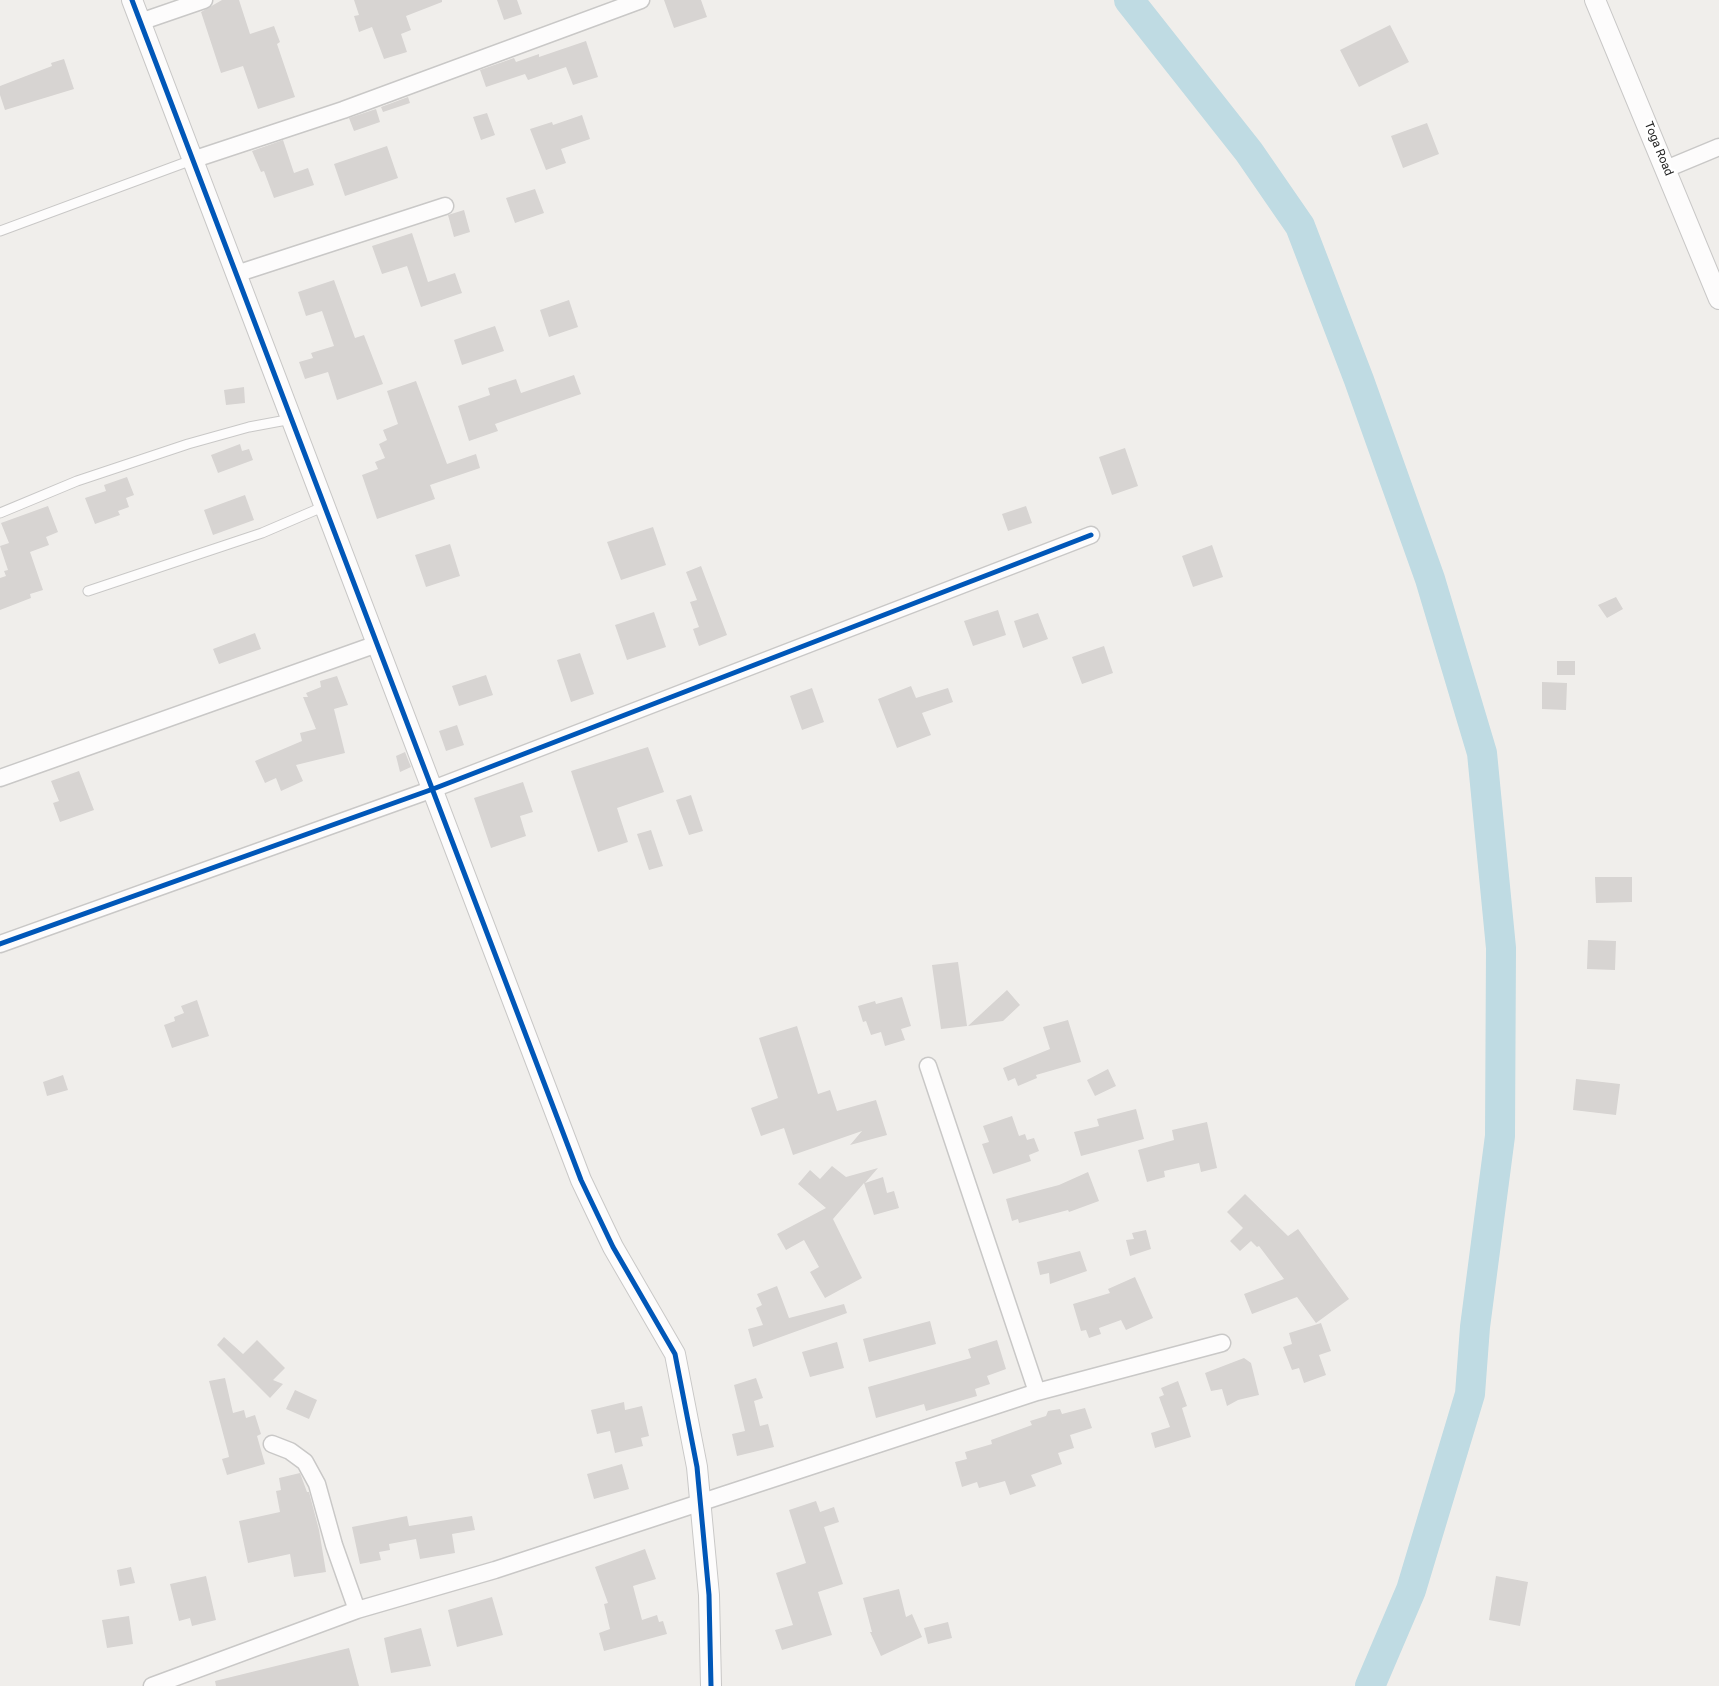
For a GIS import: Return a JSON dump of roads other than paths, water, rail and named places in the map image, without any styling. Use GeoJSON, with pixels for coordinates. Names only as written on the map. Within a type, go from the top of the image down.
{"type":"FeatureCollection","features":[{"type":"Feature","properties":{"kind":"street"},"geometry":{"type":"LineString","coordinates":[[132,0],[581,1180],[613,1248],[675,1354],[697,1467],[709,1595],[712,1686]]}},
{"type":"Feature","properties":{"kind":"street"},"geometry":{"type":"LineString","coordinates":[[140,22],[204,0]]}},
{"type":"Feature","properties":{"kind":"street"},"geometry":{"type":"LineString","coordinates":[[192,160],[343,110],[641,0]]}},
{"type":"Feature","properties":{"kind":"street","name":"Toga Road"},"geometry":{"type":"LineString","coordinates":[[1595,0],[1719,299]]}},
{"type":"Feature","properties":{"kind":"street"},"geometry":{"type":"LineString","coordinates":[[1666,169],[1719,147]]}},
{"type":"Feature","properties":{"kind":"street"},"geometry":{"type":"LineString","coordinates":[[236,274],[445,206]]}},
{"type":"Feature","properties":{"kind":"street"},"geometry":{"type":"LineString","coordinates":[[0,944],[433,789],[1091,535]]}},
{"type":"Feature","properties":{"kind":"street"},"geometry":{"type":"LineString","coordinates":[[0,778],[378,644]]}},
{"type":"Feature","properties":{"kind":"street"},"geometry":{"type":"LineString","coordinates":[[928,1066],[1037,1392]]}},
{"type":"Feature","properties":{"kind":"street"},"geometry":{"type":"LineString","coordinates":[[152,1686],[357,1610],[495,1570],[700,1501],[1037,1392],[1222,1343]]}},
{"type":"Feature","properties":{"kind":"street"},"geometry":{"type":"LineString","coordinates":[[272,1444],[290,1451],[305,1462],[317,1484],[334,1545],[357,1610]]}},
{"type":"Feature","properties":{"kind":"lane"},"geometry":{"type":"LineString","coordinates":[[0,231],[192,160]]}},
{"type":"Feature","properties":{"kind":"lane"},"geometry":{"type":"LineString","coordinates":[[0,513],[77,481],[188,444],[249,427],[292,419]]}},
{"type":"Feature","properties":{"kind":"lane"},"geometry":{"type":"LineString","coordinates":[[88,591],[262,533],[325,506]]}},
{"type":"Feature","properties":{"kind":"waterway"},"geometry":{"type":"LineString","coordinates":[[1129,0],[1249,152],[1300,226],[1359,380],[1430,579],[1482,753],[1501,948],[1500,1136],[1475,1327],[1470,1394],[1411,1590],[1370,1686]]}}]}
